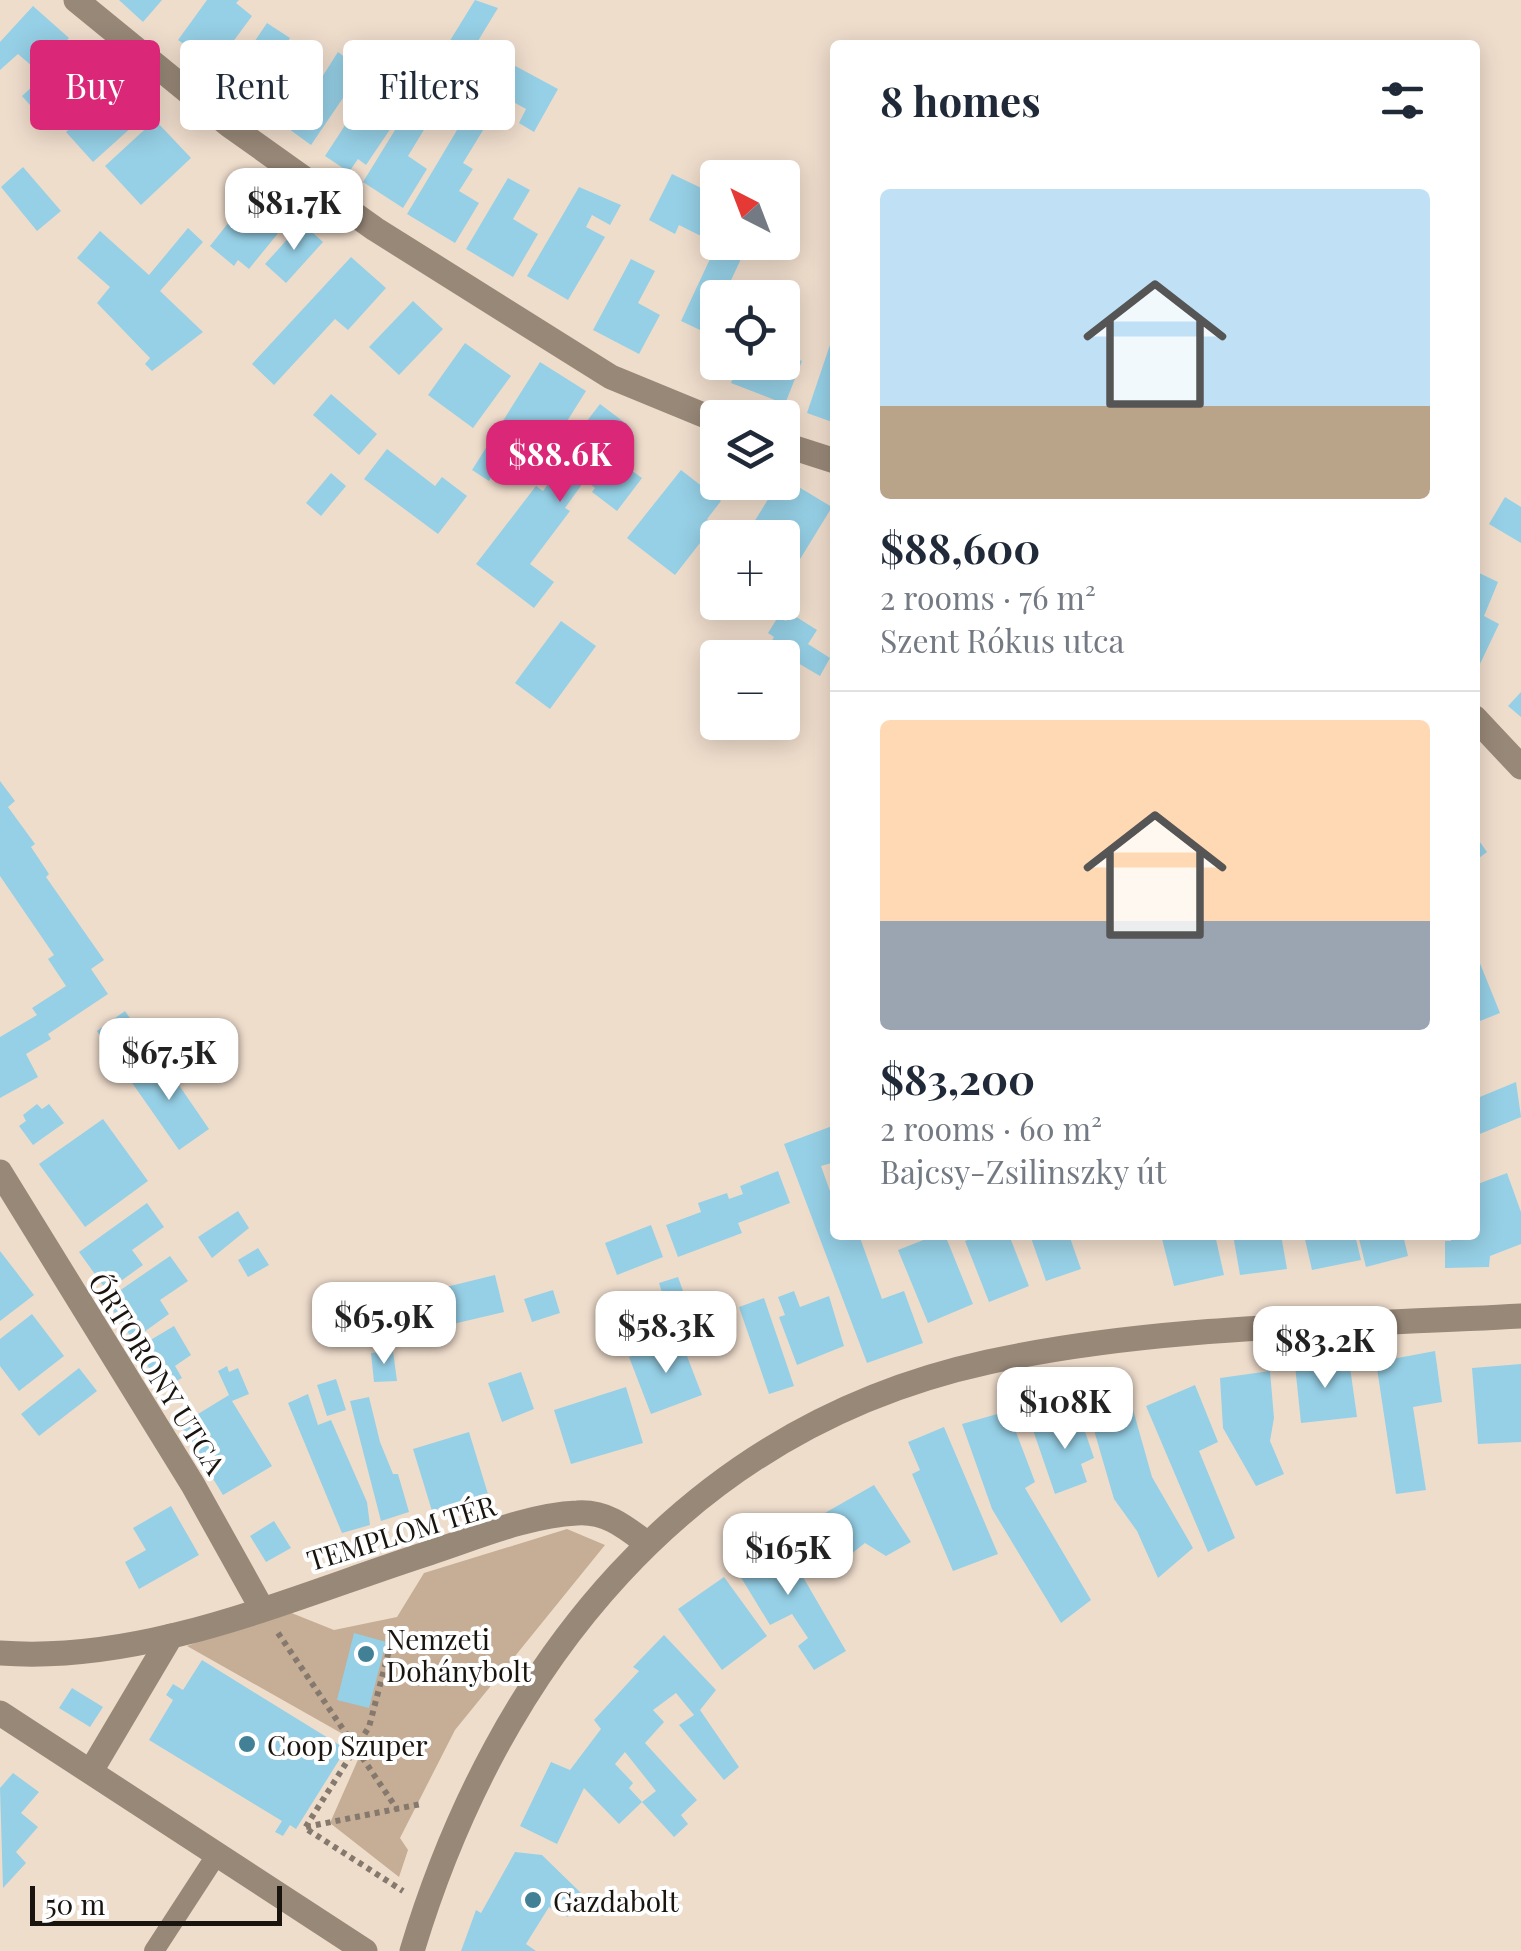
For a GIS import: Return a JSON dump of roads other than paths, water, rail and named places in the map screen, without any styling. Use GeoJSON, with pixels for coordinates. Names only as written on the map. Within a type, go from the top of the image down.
{"type":"FeatureCollection","features":[{"type":"Feature","properties":{"kind":"street"},"geometry":{"type":"LineString","coordinates":[[76,0],[229,125],[375,228],[612,376],[700,413]]}},
{"type":"Feature","properties":{"kind":"street"},"geometry":{"type":"LineString","coordinates":[[800,450],[830,460]]}},
{"type":"Feature","properties":{"kind":"street"},"geometry":{"type":"LineString","coordinates":[[1480,723],[1521,766]]}},
{"type":"Feature","properties":{"kind":"street","name":"ŐRTORONY UTCA"},"geometry":{"type":"LineString","coordinates":[[0,1172],[193,1485],[261,1607]]}},
{"type":"Feature","properties":{"kind":"street"},"geometry":{"type":"LineString","coordinates":[[412,1951],[467,1805],[529,1691],[598,1595],[645,1542],[719,1481],[796,1434],[886,1394],[984,1363],[1124,1340],[1521,1316]]}},
{"type":"Feature","properties":{"kind":"street","name":"TEMPLOM TÉR"},"geometry":{"type":"LineString","coordinates":[[0,1654],[74,1654],[171,1636],[474,1538],[578,1512],[614,1519],[645,1542]]}},
{"type":"Feature","properties":{"kind":"street"},"geometry":{"type":"LineString","coordinates":[[91,1770],[171,1636]]}},
{"type":"Feature","properties":{"kind":"street"},"geometry":{"type":"LineString","coordinates":[[0,1713],[365,1951]]}},
{"type":"Feature","properties":{"kind":"lane"},"geometry":{"type":"LineString","coordinates":[[154,1951],[216,1854]]}},
{"type":"Feature","properties":{"kind":"place","name":"Nemzeti Dohánybolt"},"geometry":{"type":"Point","coordinates":[366,1654]}},
{"type":"Feature","properties":{"kind":"place","name":"Coop Szuper"},"geometry":{"type":"Point","coordinates":[247,1744]}},
{"type":"Feature","properties":{"kind":"place","name":"Gazdabolt"},"geometry":{"type":"Point","coordinates":[533,1900]}}]}
